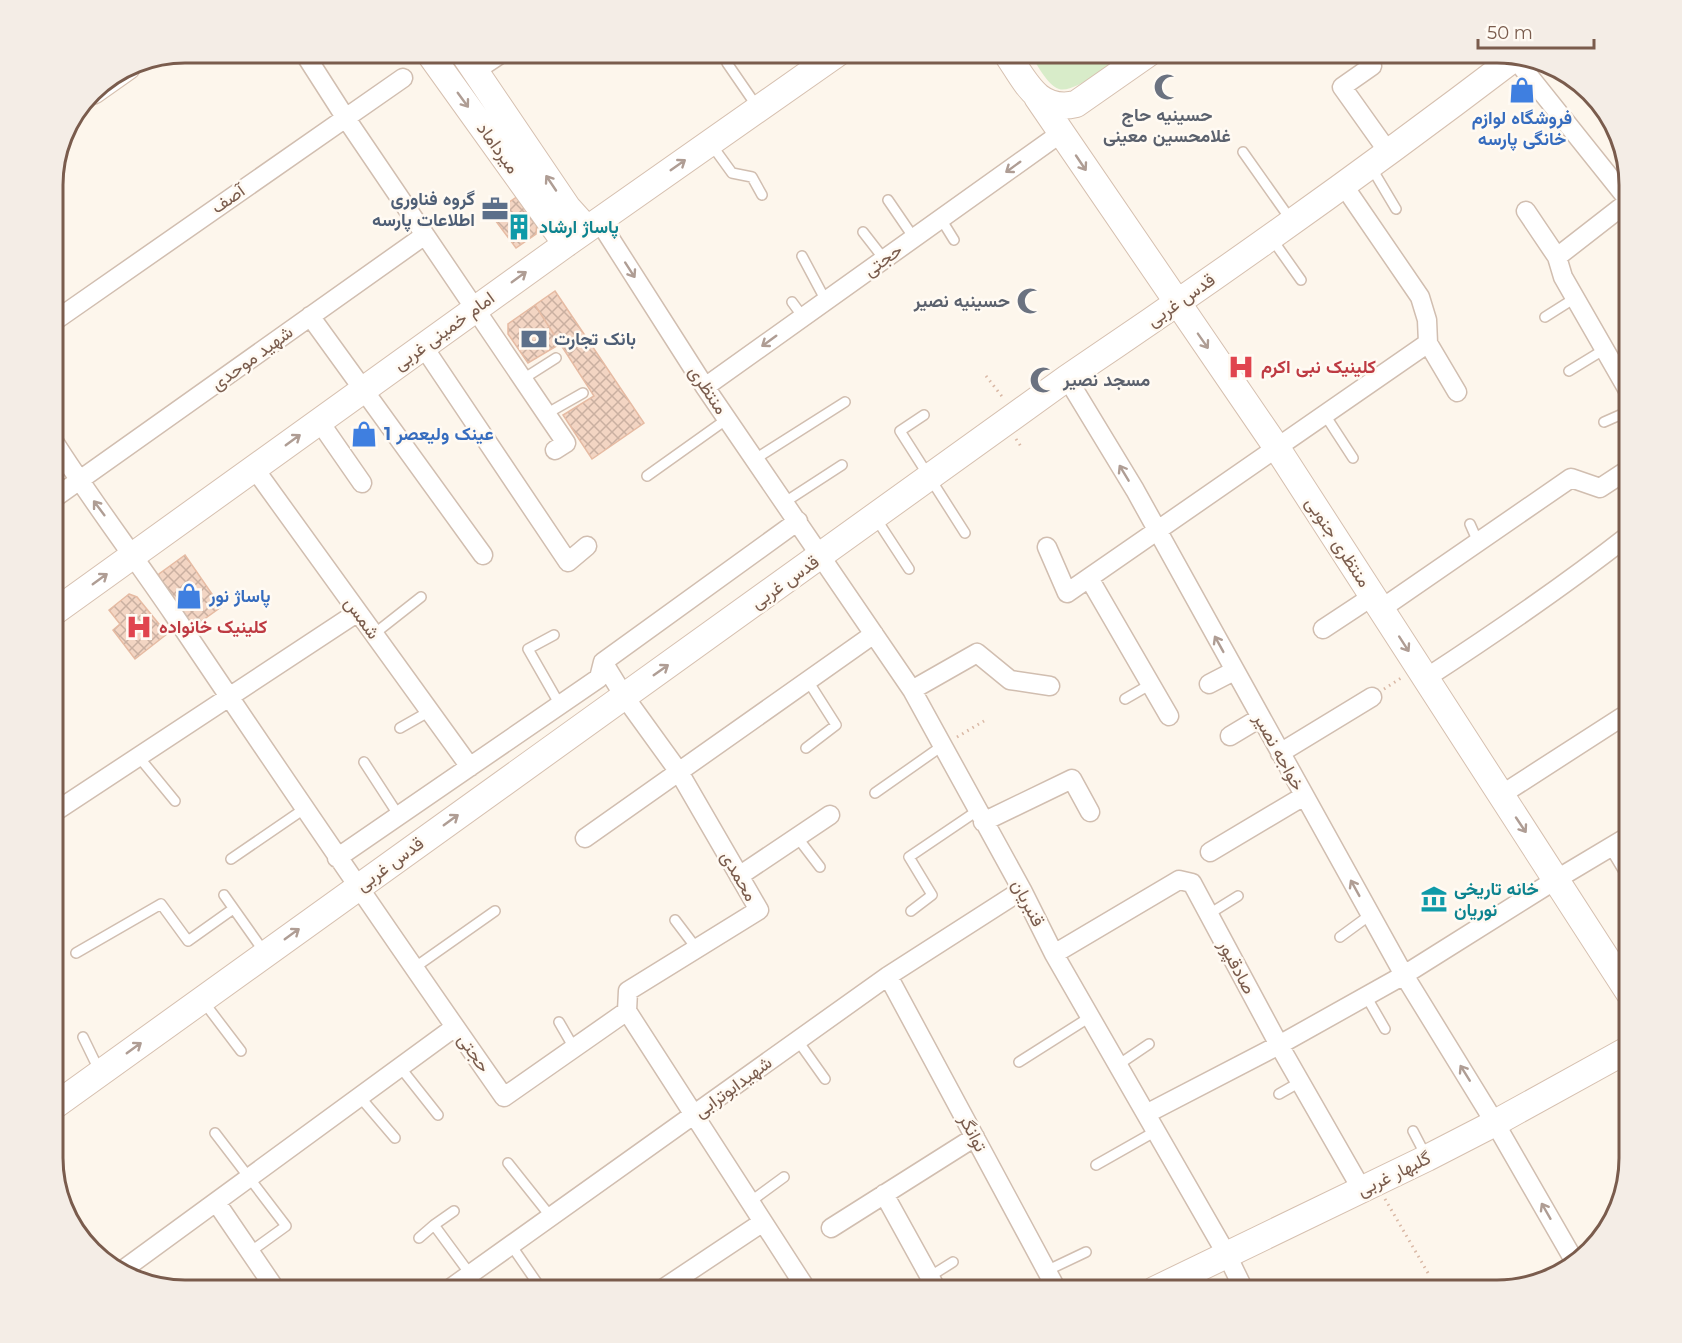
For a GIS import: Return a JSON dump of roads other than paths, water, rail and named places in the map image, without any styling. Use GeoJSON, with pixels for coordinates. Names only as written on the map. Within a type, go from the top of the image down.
{"type":"FeatureCollection","features":[{"type":"Feature","properties":{"kind":"street"},"geometry":{"type":"LineString","coordinates":[[311,63],[345,117],[566,443],[555,450]]}},
{"type":"Feature","properties":{"kind":"street","name":"میرداماد"},"geometry":{"type":"LineString","coordinates":[[437,63],[566,244]]}},
{"type":"Feature","properties":{"kind":"street","name":"میرداماد"},"geometry":{"type":"LineString","coordinates":[[470,63],[568,208],[593,225]]}},
{"type":"Feature","properties":{"kind":"street","name":"امام خمینی غربی"},"geometry":{"type":"LineString","coordinates":[[63,606],[423,346],[822,63]]}},
{"type":"Feature","properties":{"kind":"street","name":"منتظری جنوبی"},"geometry":{"type":"LineString","coordinates":[[1014,63],[1277,448],[1619,977]]}},
{"type":"Feature","properties":{"kind":"street"},"geometry":{"type":"LineString","coordinates":[[1037,97],[1052,105],[1064,107],[1076,104],[1134,63]]}},
{"type":"Feature","properties":{"kind":"street","name":"قدس غربی"},"geometry":{"type":"LineString","coordinates":[[63,1097],[100,1073],[1067,378],[1178,304],[1344,186],[1507,63]]}},
{"type":"Feature","properties":{"kind":"street"},"geometry":{"type":"LineString","coordinates":[[1522,65],[1619,183]]}},
{"type":"Feature","properties":{"kind":"street"},"geometry":{"type":"LineString","coordinates":[[1372,66],[1342,87],[1380,160]]}},
{"type":"Feature","properties":{"kind":"street","name":"آصف"},"geometry":{"type":"LineString","coordinates":[[63,315],[403,78]]}},
{"type":"Feature","properties":{"kind":"street","name":"حجتی"},"geometry":{"type":"LineString","coordinates":[[705,387],[1061,133]]}},
{"type":"Feature","properties":{"kind":"street"},"geometry":{"type":"LineString","coordinates":[[1344,186],[1420,297],[1427,320],[1428,343],[1457,392]]}},
{"type":"Feature","properties":{"kind":"street"},"geometry":{"type":"LineString","coordinates":[[1557,257],[1619,200]]}},
{"type":"Feature","properties":{"kind":"street"},"geometry":{"type":"LineString","coordinates":[[1526,211],[1557,257],[1563,277],[1619,374]]}},
{"type":"Feature","properties":{"kind":"street","name":"منتظری"},"geometry":{"type":"LineString","coordinates":[[593,225],[822,555]]}},
{"type":"Feature","properties":{"kind":"street","name":"شهید موحدی"},"geometry":{"type":"LineString","coordinates":[[63,492],[426,235]]}},
{"type":"Feature","properties":{"kind":"street"},"geometry":{"type":"LineString","coordinates":[[310,316],[362,391],[483,555]]}},
{"type":"Feature","properties":{"kind":"street"},"geometry":{"type":"LineString","coordinates":[[1047,547],[1067,593],[1428,343]]}},
{"type":"Feature","properties":{"kind":"street"},"geometry":{"type":"LineString","coordinates":[[423,346],[568,561],[587,546]]}},
{"type":"Feature","properties":{"kind":"street","name":"خواجه نصیر"},"geometry":{"type":"LineString","coordinates":[[1067,378],[1135,490],[1404,975],[1496,1123],[1571,1255]]}},
{"type":"Feature","properties":{"kind":"street"},"geometry":{"type":"LineString","coordinates":[[319,421],[362,483]]}},
{"type":"Feature","properties":{"kind":"street","name":"حجتی"},"geometry":{"type":"LineString","coordinates":[[63,456],[133,555],[357,887],[504,1097],[627,1011]]}},
{"type":"Feature","properties":{"kind":"street","name":"شمس"},"geometry":{"type":"LineString","coordinates":[[254,468],[470,767]]}},
{"type":"Feature","properties":{"kind":"street"},"geometry":{"type":"LineString","coordinates":[[1323,629],[1377,603],[1478,542],[1571,478],[1600,488],[1619,476]]}},
{"type":"Feature","properties":{"kind":"street"},"geometry":{"type":"LineString","coordinates":[[338,858],[599,678],[603,662],[798,521]]}},
{"type":"Feature","properties":{"kind":"street"},"geometry":{"type":"LineString","coordinates":[[1422,673],[1516,618],[1619,543]]}},
{"type":"Feature","properties":{"kind":"street","name":"قنبریان"},"geometry":{"type":"LineString","coordinates":[[822,555],[912,690],[1022,890],[1054,954],[1239,1280]]}},
{"type":"Feature","properties":{"kind":"street"},"geometry":{"type":"LineString","coordinates":[[1089,578],[1169,716]]}},
{"type":"Feature","properties":{"kind":"street"},"geometry":{"type":"LineString","coordinates":[[63,806],[358,612]]}},
{"type":"Feature","properties":{"kind":"street"},"geometry":{"type":"LineString","coordinates":[[585,838],[874,634]]}},
{"type":"Feature","properties":{"kind":"street"},"geometry":{"type":"LineString","coordinates":[[912,690],[977,653],[1010,680],[1050,686]]}},
{"type":"Feature","properties":{"kind":"street","name":"محمدی"},"geometry":{"type":"LineString","coordinates":[[603,662],[624,696],[679,772],[759,910],[628,991],[627,1011]]}},
{"type":"Feature","properties":{"kind":"street"},"geometry":{"type":"LineString","coordinates":[[1209,684],[1234,671]]}},
{"type":"Feature","properties":{"kind":"street"},"geometry":{"type":"LineString","coordinates":[[1280,753],[1372,697]]}},
{"type":"Feature","properties":{"kind":"street"},"geometry":{"type":"LineString","coordinates":[[1230,736],[1260,718]]}},
{"type":"Feature","properties":{"kind":"street"},"geometry":{"type":"LineString","coordinates":[[1501,795],[1619,719]]}},
{"type":"Feature","properties":{"kind":"street"},"geometry":{"type":"LineString","coordinates":[[980,817],[1072,779],[1090,812]]}},
{"type":"Feature","properties":{"kind":"street"},"geometry":{"type":"LineString","coordinates":[[1210,852],[1304,796]]}},
{"type":"Feature","properties":{"kind":"street"},"geometry":{"type":"LineString","coordinates":[[740,876],[830,814]]}},
{"type":"Feature","properties":{"kind":"street"},"geometry":{"type":"LineString","coordinates":[[1146,1114],[1279,1045],[1404,975],[1619,843]]}},
{"type":"Feature","properties":{"kind":"street","name":"صادقپور"},"geometry":{"type":"LineString","coordinates":[[1054,954],[1179,880],[1192,883],[1300,1082],[1369,1186]]}},
{"type":"Feature","properties":{"kind":"street","name":"شهیدابوترابی"},"geometry":{"type":"LineString","coordinates":[[465,1280],[888,976],[1022,890]]}},
{"type":"Feature","properties":{"kind":"street","name":"توانگر"},"geometry":{"type":"LineString","coordinates":[[888,976],[1051,1280]]}},
{"type":"Feature","properties":{"kind":"street"},"geometry":{"type":"LineString","coordinates":[[627,1011],[801,1280]]}},
{"type":"Feature","properties":{"kind":"street"},"geometry":{"type":"LineString","coordinates":[[129,1266],[455,1027]]}},
{"type":"Feature","properties":{"kind":"street","name":"گلبهار غربی"},"geometry":{"type":"LineString","coordinates":[[1175,1280],[1496,1123],[1619,1055]]}},
{"type":"Feature","properties":{"kind":"street"},"geometry":{"type":"LineString","coordinates":[[831,1227],[975,1137]]}},
{"type":"Feature","properties":{"kind":"street"},"geometry":{"type":"LineString","coordinates":[[884,1194],[931,1280]]}},
{"type":"Feature","properties":{"kind":"street"},"geometry":{"type":"LineString","coordinates":[[216,1202],[269,1280]]}},
{"type":"Feature","properties":{"kind":"street"},"geometry":{"type":"LineString","coordinates":[[676,1280],[763,1222]]}},
{"type":"Feature","properties":{"kind":"lane"},"geometry":{"type":"LineString","coordinates":[[727,63],[758,108]]}},
{"type":"Feature","properties":{"kind":"lane"},"geometry":{"type":"LineString","coordinates":[[709,142],[732,172],[752,177],[762,195]]}},
{"type":"Feature","properties":{"kind":"lane"},"geometry":{"type":"LineString","coordinates":[[1243,152],[1293,222]]}},
{"type":"Feature","properties":{"kind":"lane"},"geometry":{"type":"LineString","coordinates":[[1380,160],[1396,209]]}},
{"type":"Feature","properties":{"kind":"lane"},"geometry":{"type":"LineString","coordinates":[[888,200],[914,238]]}},
{"type":"Feature","properties":{"kind":"lane"},"geometry":{"type":"LineString","coordinates":[[941,219],[954,240]]}},
{"type":"Feature","properties":{"kind":"lane"},"geometry":{"type":"LineString","coordinates":[[863,232],[884,260]]}},
{"type":"Feature","properties":{"kind":"lane"},"geometry":{"type":"LineString","coordinates":[[1270,237],[1301,280]]}},
{"type":"Feature","properties":{"kind":"lane"},"geometry":{"type":"LineString","coordinates":[[802,256],[826,301]]}},
{"type":"Feature","properties":{"kind":"lane"},"geometry":{"type":"LineString","coordinates":[[1545,317],[1575,298]]}},
{"type":"Feature","properties":{"kind":"lane"},"geometry":{"type":"LineString","coordinates":[[792,302],[803,317]]}},
{"type":"Feature","properties":{"kind":"lane"},"geometry":{"type":"LineString","coordinates":[[1569,370],[1605,349]]}},
{"type":"Feature","properties":{"kind":"lane"},"geometry":{"type":"LineString","coordinates":[[523,379],[556,358]]}},
{"type":"Feature","properties":{"kind":"lane"},"geometry":{"type":"LineString","coordinates":[[546,414],[583,393]]}},
{"type":"Feature","properties":{"kind":"lane"},"geometry":{"type":"LineString","coordinates":[[755,459],[845,402]]}},
{"type":"Feature","properties":{"kind":"lane"},"geometry":{"type":"LineString","coordinates":[[1325,414],[1353,458]]}},
{"type":"Feature","properties":{"kind":"lane"},"geometry":{"type":"LineString","coordinates":[[924,415],[900,431],[965,533]]}},
{"type":"Feature","properties":{"kind":"lane"},"geometry":{"type":"LineString","coordinates":[[1604,422],[1619,415]]}},
{"type":"Feature","properties":{"kind":"lane"},"geometry":{"type":"LineString","coordinates":[[647,476],[727,419]]}},
{"type":"Feature","properties":{"kind":"lane"},"geometry":{"type":"LineString","coordinates":[[785,502],[842,465]]}},
{"type":"Feature","properties":{"kind":"lane"},"geometry":{"type":"LineString","coordinates":[[875,517],[909,569]]}},
{"type":"Feature","properties":{"kind":"lane"},"geometry":{"type":"LineString","coordinates":[[1470,524],[1478,542]]}},
{"type":"Feature","properties":{"kind":"lane"},"geometry":{"type":"LineString","coordinates":[[374,634],[421,597]]}},
{"type":"Feature","properties":{"kind":"lane"},"geometry":{"type":"LineString","coordinates":[[554,635],[528,649],[560,705]]}},
{"type":"Feature","properties":{"kind":"lane"},"geometry":{"type":"LineString","coordinates":[[806,748],[836,725],[808,681]]}},
{"type":"Feature","properties":{"kind":"lane"},"geometry":{"type":"LineString","coordinates":[[1125,699],[1150,684]]}},
{"type":"Feature","properties":{"kind":"lane"},"geometry":{"type":"LineString","coordinates":[[400,729],[430,711]]}},
{"type":"Feature","properties":{"kind":"lane"},"geometry":{"type":"LineString","coordinates":[[875,793],[942,746]]}},
{"type":"Feature","properties":{"kind":"lane"},"geometry":{"type":"LineString","coordinates":[[138,756],[175,801]]}},
{"type":"Feature","properties":{"kind":"lane"},"geometry":{"type":"LineString","coordinates":[[364,762],[399,816]]}},
{"type":"Feature","properties":{"kind":"lane"},"geometry":{"type":"LineString","coordinates":[[231,859],[304,808]]}},
{"type":"Feature","properties":{"kind":"lane"},"geometry":{"type":"LineString","coordinates":[[911,911],[932,895],[909,857],[980,817]]}},
{"type":"Feature","properties":{"kind":"lane"},"geometry":{"type":"LineString","coordinates":[[797,837],[819,867]]}},
{"type":"Feature","properties":{"kind":"lane"},"geometry":{"type":"LineString","coordinates":[[224,896],[265,953]]}},
{"type":"Feature","properties":{"kind":"lane"},"geometry":{"type":"LineString","coordinates":[[1209,914],[1238,896]]}},
{"type":"Feature","properties":{"kind":"lane"},"geometry":{"type":"LineString","coordinates":[[76,953],[161,904],[188,940],[233,909]]}},
{"type":"Feature","properties":{"kind":"lane"},"geometry":{"type":"LineString","coordinates":[[414,968],[495,911]]}},
{"type":"Feature","properties":{"kind":"lane"},"geometry":{"type":"LineString","coordinates":[[1340,937],[1370,915]]}},
{"type":"Feature","properties":{"kind":"lane"},"geometry":{"type":"LineString","coordinates":[[675,920],[697,949]]}},
{"type":"Feature","properties":{"kind":"lane"},"geometry":{"type":"LineString","coordinates":[[1366,996],[1384,1029]]}},
{"type":"Feature","properties":{"kind":"lane"},"geometry":{"type":"LineString","coordinates":[[202,999],[241,1051]]}},
{"type":"Feature","properties":{"kind":"lane"},"geometry":{"type":"LineString","coordinates":[[1019,1062],[1090,1017]]}},
{"type":"Feature","properties":{"kind":"lane"},"geometry":{"type":"LineString","coordinates":[[559,1022],[574,1048]]}},
{"type":"Feature","properties":{"kind":"lane"},"geometry":{"type":"LineString","coordinates":[[83,1037],[100,1073]]}},
{"type":"Feature","properties":{"kind":"lane"},"geometry":{"type":"LineString","coordinates":[[798,1041],[825,1079]]}},
{"type":"Feature","properties":{"kind":"lane"},"geometry":{"type":"LineString","coordinates":[[1118,1065],[1149,1044]]}},
{"type":"Feature","properties":{"kind":"lane"},"geometry":{"type":"LineString","coordinates":[[400,1067],[438,1115]]}},
{"type":"Feature","properties":{"kind":"lane"},"geometry":{"type":"LineString","coordinates":[[1279,1094],[1300,1082]]}},
{"type":"Feature","properties":{"kind":"lane"},"geometry":{"type":"LineString","coordinates":[[360,1096],[395,1138]]}},
{"type":"Feature","properties":{"kind":"lane"},"geometry":{"type":"LineString","coordinates":[[1096,1165],[1156,1131]]}},
{"type":"Feature","properties":{"kind":"lane"},"geometry":{"type":"LineString","coordinates":[[1413,1131],[1427,1158]]}},
{"type":"Feature","properties":{"kind":"lane"},"geometry":{"type":"LineString","coordinates":[[215,1133],[286,1226],[250,1252]]}},
{"type":"Feature","properties":{"kind":"lane"},"geometry":{"type":"LineString","coordinates":[[508,1163],[550,1217]]}},
{"type":"Feature","properties":{"kind":"lane"},"geometry":{"type":"LineString","coordinates":[[750,1202],[784,1177]]}},
{"type":"Feature","properties":{"kind":"lane"},"geometry":{"type":"LineString","coordinates":[[418,1238],[454,1211]]}},
{"type":"Feature","properties":{"kind":"lane"},"geometry":{"type":"LineString","coordinates":[[434,1225],[458,1280]]}},
{"type":"Feature","properties":{"kind":"lane"},"geometry":{"type":"LineString","coordinates":[[511,1245],[535,1280]]}},
{"type":"Feature","properties":{"kind":"lane"},"geometry":{"type":"LineString","coordinates":[[1046,1271],[1086,1252]]}},
{"type":"Feature","properties":{"kind":"lane"},"geometry":{"type":"LineString","coordinates":[[936,1280],[952,1262]]}},
{"type":"Feature","properties":{"kind":"place","name":"حسینیه حاج غلامحسین معینی"},"geometry":{"type":"Point","coordinates":[1167,87]}},
{"type":"Feature","properties":{"kind":"place","name":"فروشگاه لوازم خانگی پارسه"},"geometry":{"type":"Point","coordinates":[1522,90]}},
{"type":"Feature","properties":{"kind":"place","name":"گروه فناوری اطلاعات پارسه"},"geometry":{"type":"Point","coordinates":[495,209]}},
{"type":"Feature","properties":{"kind":"place","name":"پاساژ ارشاد"},"geometry":{"type":"Point","coordinates":[519,227]}},
{"type":"Feature","properties":{"kind":"place","name":"حسینیه نصیر"},"geometry":{"type":"Point","coordinates":[1030,301]}},
{"type":"Feature","properties":{"kind":"place","name":"بانک تجارت"},"geometry":{"type":"Point","coordinates":[534,339]}},
{"type":"Feature","properties":{"kind":"place","name":"کلینیک نبی اکرم"},"geometry":{"type":"Point","coordinates":[1241,367]}},
{"type":"Feature","properties":{"kind":"place","name":"مسجد نصیر"},"geometry":{"type":"Point","coordinates":[1043,380]}},
{"type":"Feature","properties":{"kind":"place","name":"عینک ولیعصر 1"},"geometry":{"type":"Point","coordinates":[364,434]}},
{"type":"Feature","properties":{"kind":"place","name":"پاساژ نور"},"geometry":{"type":"Point","coordinates":[189,596]}},
{"type":"Feature","properties":{"kind":"place","name":"کلینیک خانواده"},"geometry":{"type":"Point","coordinates":[139,627]}},
{"type":"Feature","properties":{"kind":"place","name":"خانه تاریخی نوریان"},"geometry":{"type":"Point","coordinates":[1434,899]}}]}
